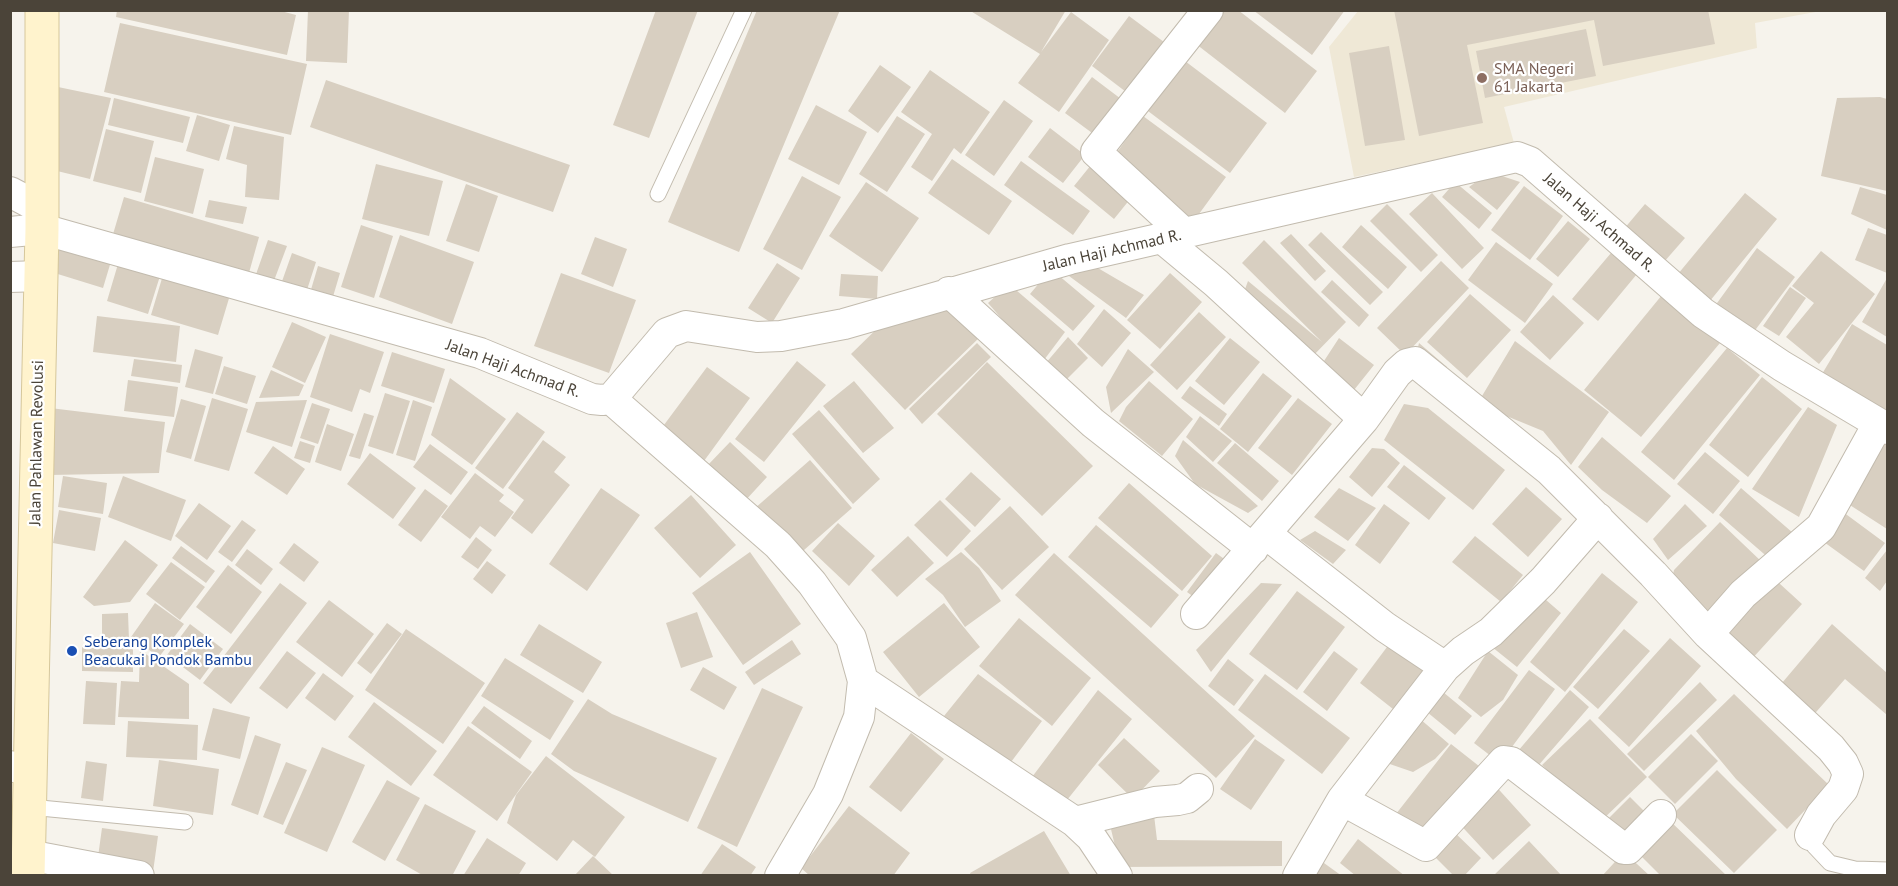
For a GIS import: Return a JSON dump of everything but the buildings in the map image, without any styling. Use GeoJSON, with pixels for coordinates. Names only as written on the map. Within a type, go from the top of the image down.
{"type":"FeatureCollection","features":[{"type":"Feature","properties":{"kind":"main road","name":"Jalan Pahlawan Revolusi"},"geometry":{"type":"LineString","coordinates":[[28,865],[30,807],[21,769],[25,276],[31,224],[42,10]]}},
{"type":"Feature","properties":{"kind":"street"},"geometry":{"type":"LineString","coordinates":[[1208,10],[1096,152],[1216,284],[1364,419]]}},
{"type":"Feature","properties":{"kind":"street","name":"Jalan Haji Achmad R."},"geometry":{"type":"LineString","coordinates":[[10,192],[31,224],[480,353],[591,399],[611,399],[667,333],[686,326],[757,337],[781,336],[844,324],[1070,259],[1517,157],[1530,162],[1703,313],[1782,366],[1882,427],[1821,527],[1743,594],[1708,634]]}},
{"type":"Feature","properties":{"kind":"street"},"geometry":{"type":"LineString","coordinates":[[950,292],[1093,423],[1260,541],[1445,667]]}},
{"type":"Feature","properties":{"kind":"street"},"geometry":{"type":"LineString","coordinates":[[1196,614],[1364,419],[1397,373],[1407,364],[1415,363],[1549,470],[1708,634],[1831,748],[1843,763],[1848,774],[1843,789],[1821,815],[1810,835]]}},
{"type":"Feature","properties":{"kind":"street"},"geometry":{"type":"LineString","coordinates":[[611,399],[778,545],[813,583],[851,638],[863,681],[859,717],[828,794],[780,876]]}},
{"type":"Feature","properties":{"kind":"street"},"geometry":{"type":"LineString","coordinates":[[1298,876],[1342,801],[1445,667],[1463,651],[1491,632],[1543,581],[1598,518]]}},
{"type":"Feature","properties":{"kind":"street"},"geometry":{"type":"LineString","coordinates":[[863,681],[1075,822],[1091,837],[1117,876]]}},
{"type":"Feature","properties":{"kind":"street"},"geometry":{"type":"LineString","coordinates":[[1342,801],[1426,846],[1506,761],[1624,849],[1628,849],[1661,815]]}},
{"type":"Feature","properties":{"kind":"street"},"geometry":{"type":"LineString","coordinates":[[1075,822],[1155,802],[1187,798],[1198,789]]}},
{"type":"Feature","properties":{"kind":"street"},"geometry":{"type":"LineString","coordinates":[[28,865],[139,876]]}},
{"type":"Feature","properties":{"kind":"lane"},"geometry":{"type":"LineString","coordinates":[[658,194],[744,10]]}},
{"type":"Feature","properties":{"kind":"lane"},"geometry":{"type":"LineString","coordinates":[[30,807],[185,822]]}},
{"type":"Feature","properties":{"kind":"lane"},"geometry":{"type":"LineString","coordinates":[[1810,835],[1814,846],[1830,863],[1855,869],[1887,870]]}},
{"type":"Feature","properties":{"kind":"shaded area","name":"SMA Negeri 61 Jakarta"},"geometry":{"type":"Polygon","coordinates":[[[1358,11],[1821,11],[1755,23],[1757,48],[1504,107],[1514,143],[1354,177],[1329,47],[1358,11]]]}},
{"type":"Feature","properties":{"kind":"place","name":"SMA Negeri 61 Jakarta"},"geometry":{"type":"Point","coordinates":[1482,78]}},
{"type":"Feature","properties":{"kind":"place","name":"Seberang Komplek Beacukai Pondok Bambu"},"geometry":{"type":"Point","coordinates":[72,651]}}]}
